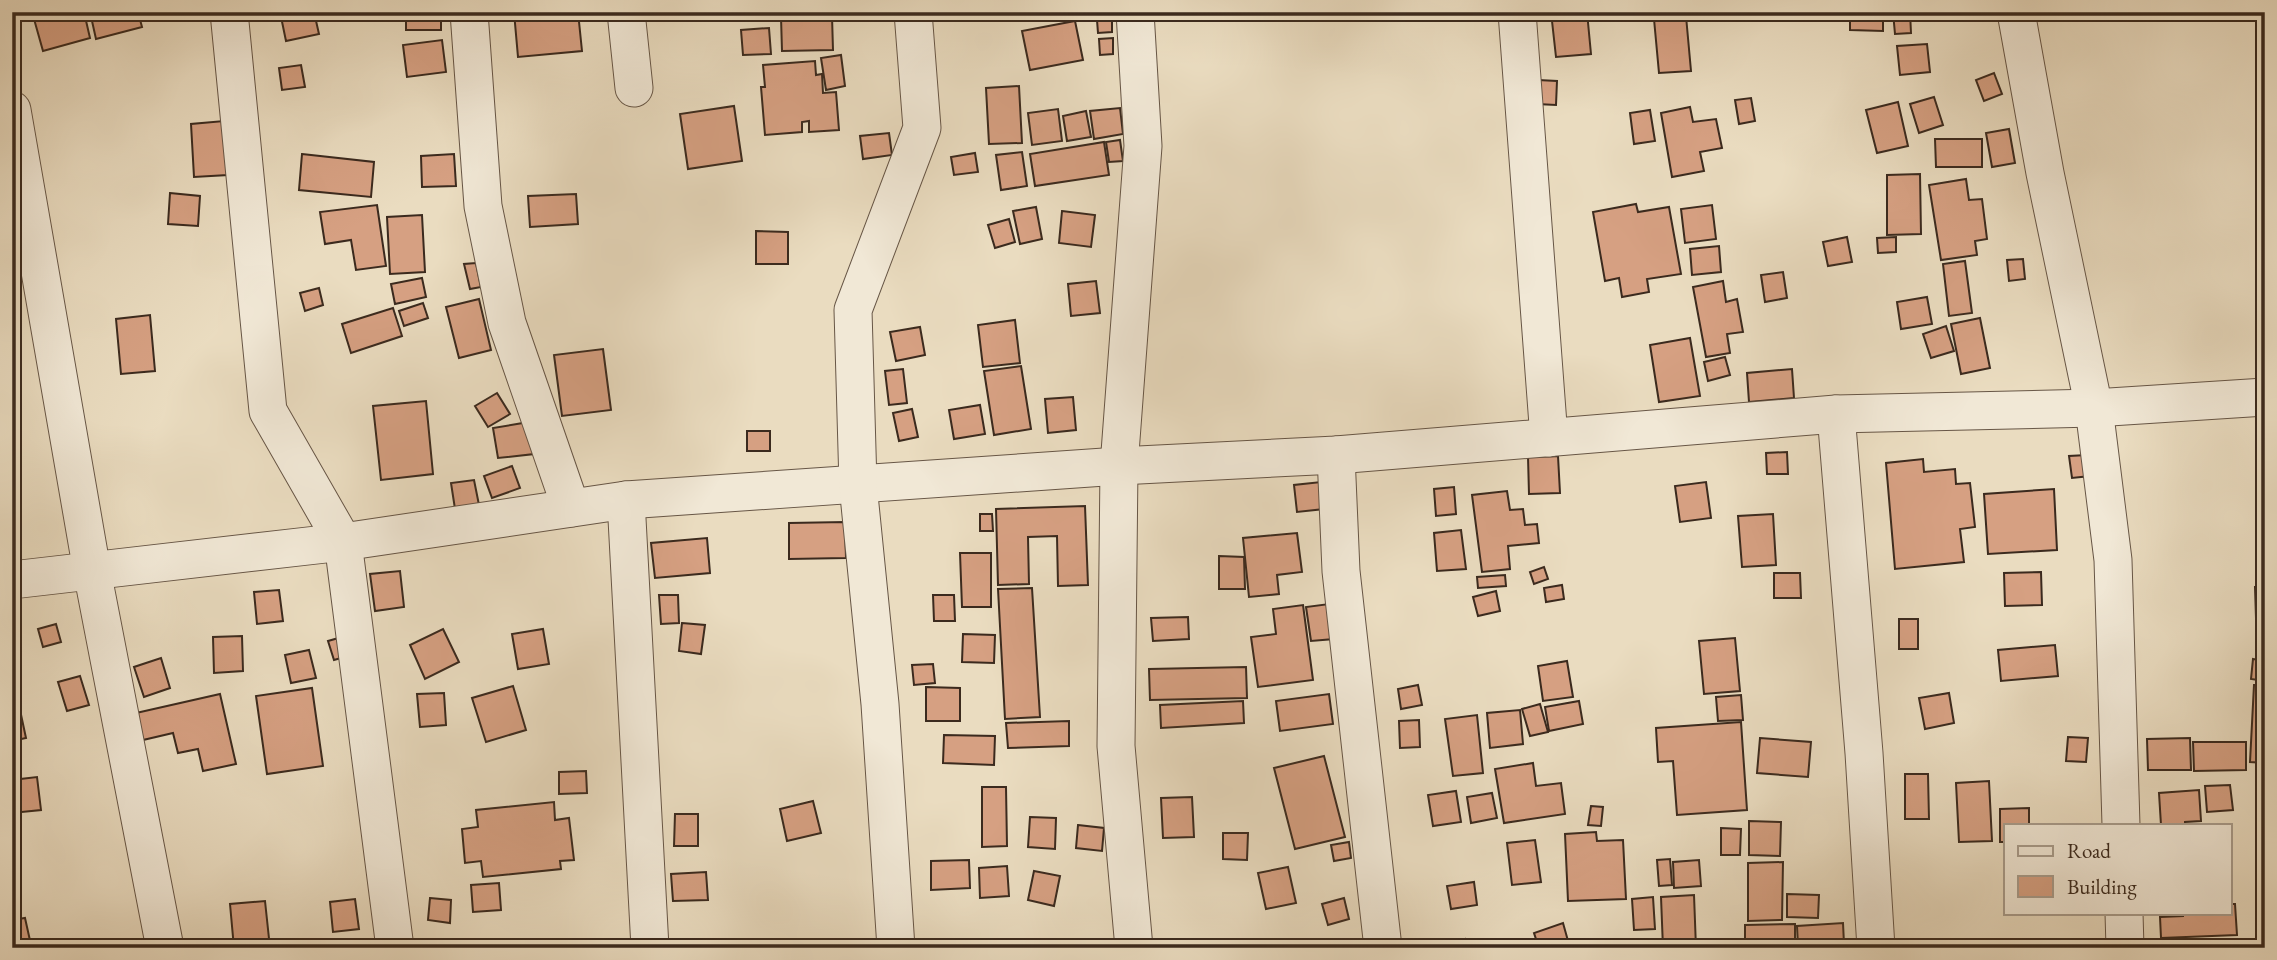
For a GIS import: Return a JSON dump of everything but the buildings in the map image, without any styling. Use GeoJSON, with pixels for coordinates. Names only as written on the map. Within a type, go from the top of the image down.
{"type":"FeatureCollection","features":[{"type":"Feature","properties":{"kind":"street"},"geometry":{"type":"LineString","coordinates":[[229,12],[268,411],[343,542],[395,948]]}},
{"type":"Feature","properties":{"kind":"street"},"geometry":{"type":"LineString","coordinates":[[469,12],[483,206],[507,323],[571,508]]}},
{"type":"Feature","properties":{"kind":"street"},"geometry":{"type":"LineString","coordinates":[[626,12],[634,88]]}},
{"type":"Feature","properties":{"kind":"street"},"geometry":{"type":"LineString","coordinates":[[896,948],[880,704],[858,485],[853,310],[922,128],[913,12]]}},
{"type":"Feature","properties":{"kind":"street"},"geometry":{"type":"LineString","coordinates":[[1134,948],[1116,746],[1119,466],[1143,146],[1135,12]]}},
{"type":"Feature","properties":{"kind":"street"},"geometry":{"type":"LineString","coordinates":[[1517,12],[1549,438]]}},
{"type":"Feature","properties":{"kind":"street"},"geometry":{"type":"LineString","coordinates":[[2017,12],[2045,173],[2094,408],[2113,560],[2121,824]]}},
{"type":"Feature","properties":{"kind":"street"},"geometry":{"type":"LineString","coordinates":[[12,110],[92,571],[165,948]]}},
{"type":"Feature","properties":{"kind":"street"},"geometry":{"type":"LineString","coordinates":[[12,580],[343,542],[626,500],[1119,466],[1336,455],[1836,414],[2094,408],[2265,397]]}},
{"type":"Feature","properties":{"kind":"street"},"geometry":{"type":"LineString","coordinates":[[1836,414],[1866,780],[1876,948]]}},
{"type":"Feature","properties":{"kind":"street"},"geometry":{"type":"LineString","coordinates":[[1336,455],[1341,571],[1383,948]]}},
{"type":"Feature","properties":{"kind":"street"},"geometry":{"type":"LineString","coordinates":[[626,500],[650,948]]}},
{"type":"Feature","properties":{"kind":"street"},"geometry":{"type":"LineString","coordinates":[[2124,914],[2125,948]]}}]}
